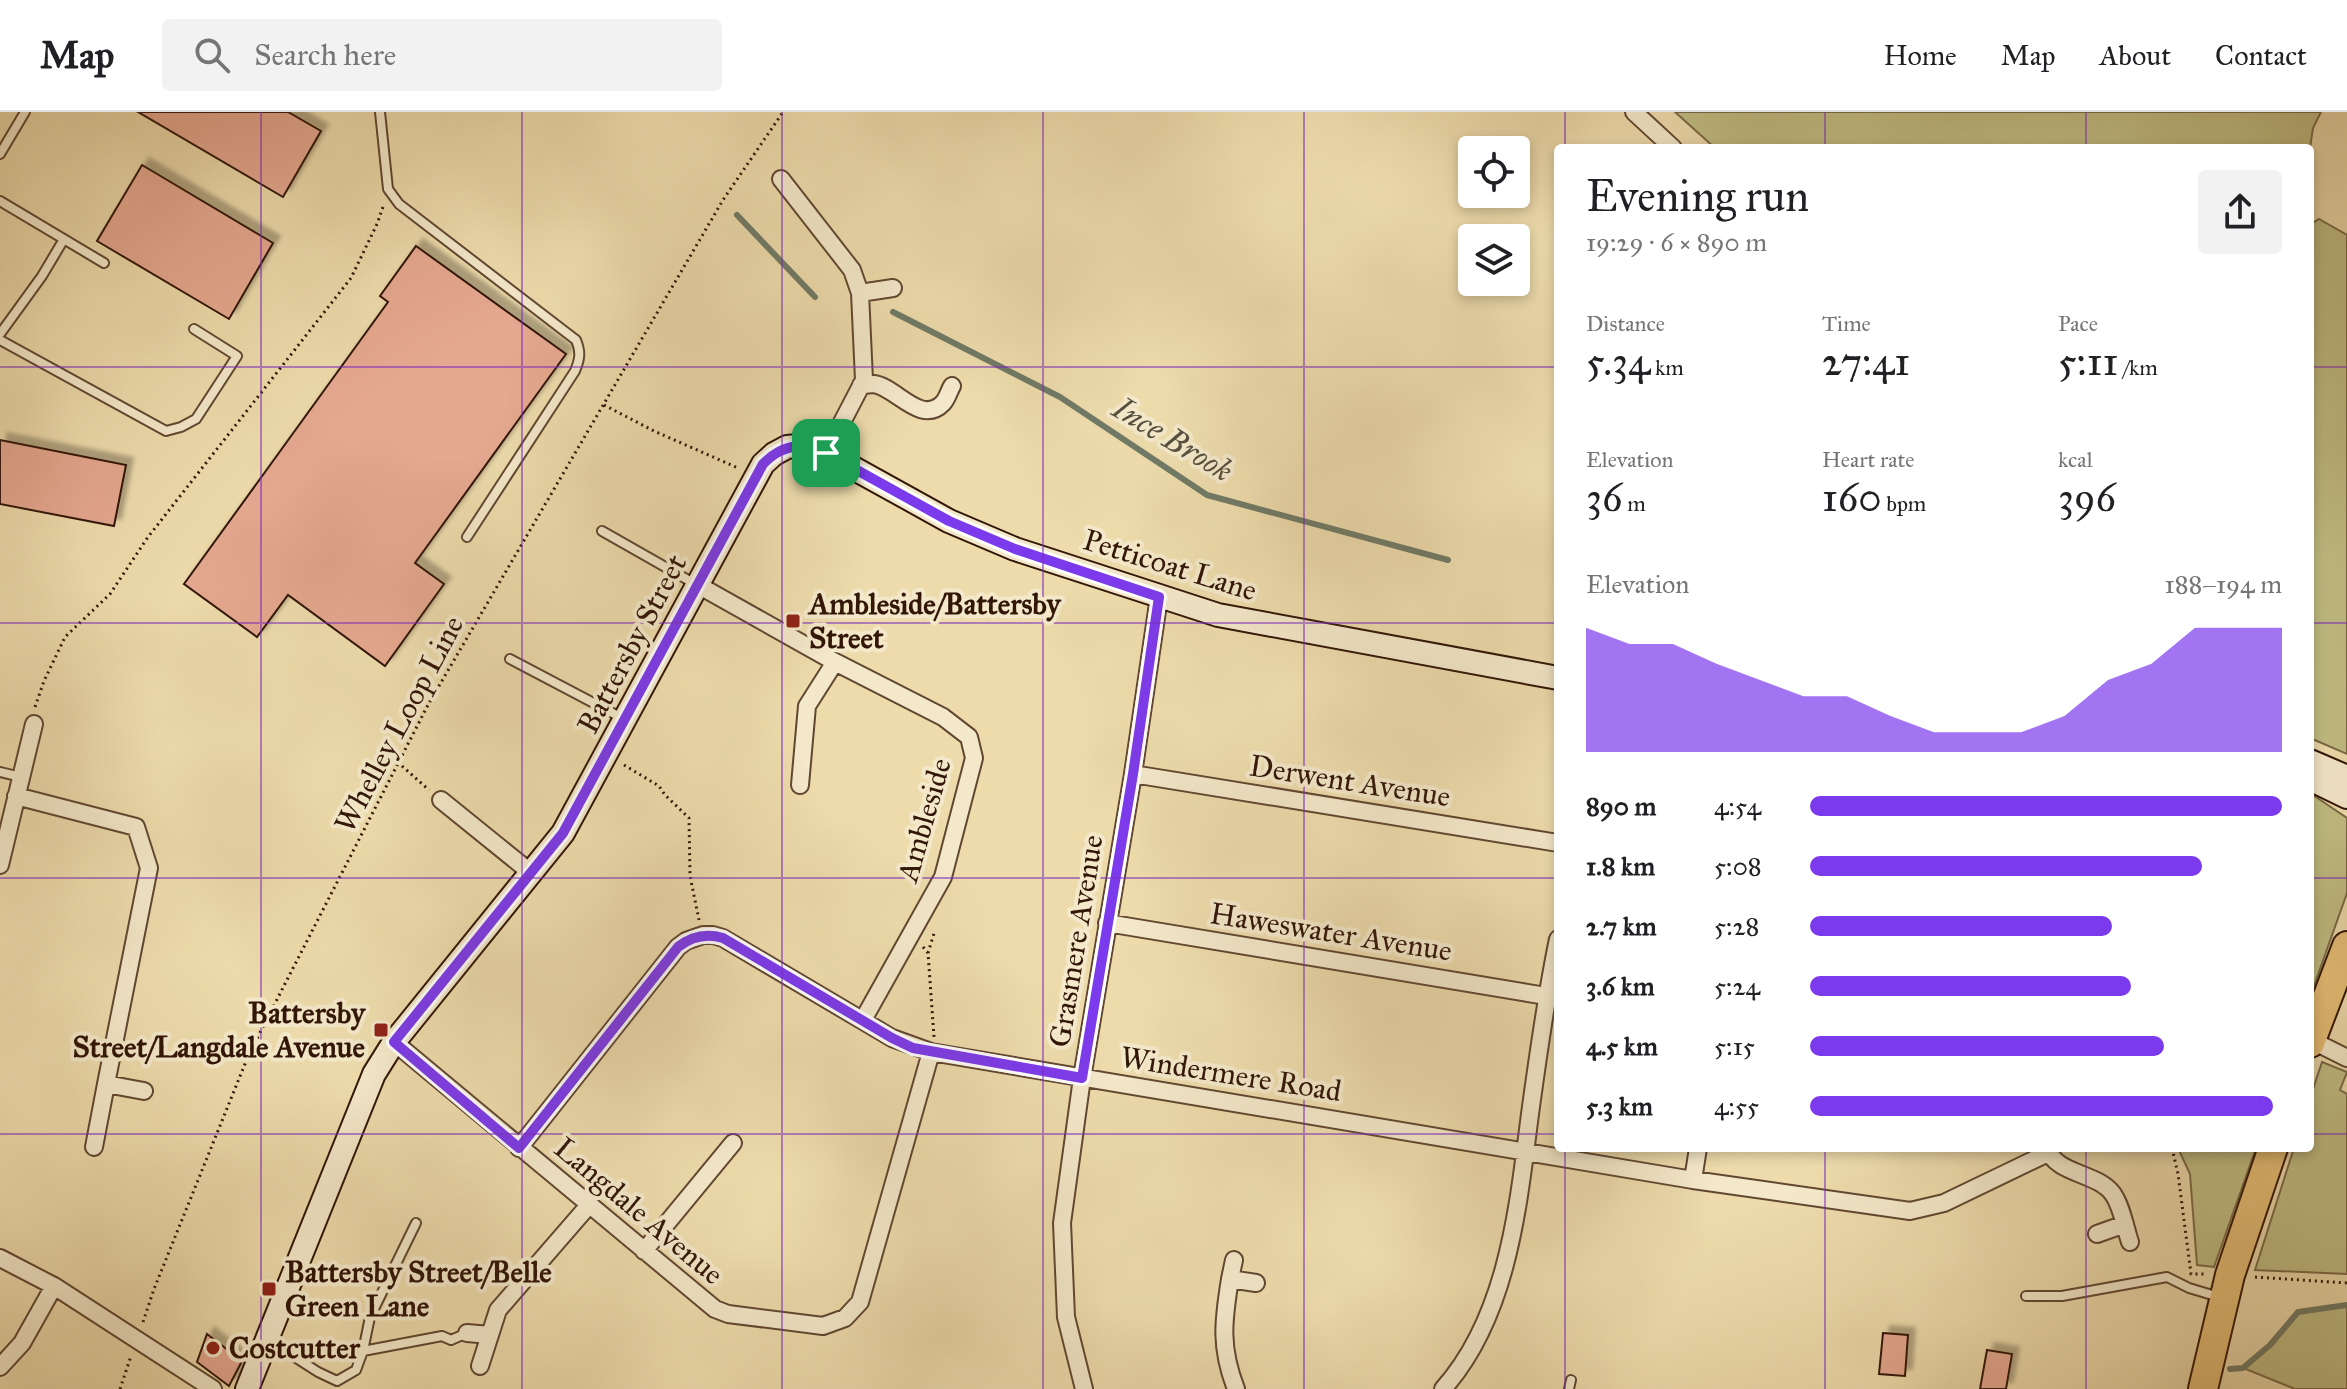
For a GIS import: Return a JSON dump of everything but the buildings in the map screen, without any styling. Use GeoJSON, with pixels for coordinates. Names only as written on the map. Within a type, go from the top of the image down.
{"type":"FeatureCollection","features":[{"type":"Feature","properties":{"kind":"highway"},"geometry":{"type":"LineString","coordinates":[[2314,1031],[2347,946]]}},
{"type":"Feature","properties":{"kind":"highway"},"geometry":{"type":"LineString","coordinates":[[2203,1389],[2227,1287],[2272,1152]]}},
{"type":"Feature","properties":{"kind":"street"},"geometry":{"type":"LineString","coordinates":[[1634,112],[1669,144]]}},
{"type":"Feature","properties":{"kind":"street"},"geometry":{"type":"LineString","coordinates":[[781,179],[852,270],[860,293],[864,380],[826,453]]}},
{"type":"Feature","properties":{"kind":"street"},"geometry":{"type":"LineString","coordinates":[[860,293],[893,288]]}},
{"type":"Feature","properties":{"kind":"street"},"geometry":{"type":"LineString","coordinates":[[861,385],[875,384],[918,409],[929,411],[942,404],[952,386]]}},
{"type":"Feature","properties":{"kind":"street","name":"Petticoat Lane"},"geometry":{"type":"LineString","coordinates":[[787,447],[798,446],[826,453],[962,527],[1015,549],[1218,615],[1554,677]]}},
{"type":"Feature","properties":{"kind":"street","name":"Battersby Street"},"geometry":{"type":"LineString","coordinates":[[247,1389],[374,1074],[394,1042],[563,833],[763,464],[787,447]]}},
{"type":"Feature","properties":{"kind":"street","name":"Ambleside"},"geometry":{"type":"LineString","coordinates":[[698,585],[835,662],[943,717],[969,737],[974,758],[943,877],[863,1020]]}},
{"type":"Feature","properties":{"kind":"street","name":"Grasmere Avenue"},"geometry":{"type":"LineString","coordinates":[[1084,1389],[1066,1317],[1062,1223],[1082,1078],[1159,597]]}},
{"type":"Feature","properties":{"kind":"street"},"geometry":{"type":"LineString","coordinates":[[800,785],[807,706],[835,662]]}},
{"type":"Feature","properties":{"kind":"street"},"geometry":{"type":"LineString","coordinates":[[0,865],[34,724]]}},
{"type":"Feature","properties":{"kind":"street"},"geometry":{"type":"LineString","coordinates":[[2314,763],[2347,777]]}},
{"type":"Feature","properties":{"kind":"street","name":"Derwent Avenue"},"geometry":{"type":"LineString","coordinates":[[1133,774],[1554,842]]}},
{"type":"Feature","properties":{"kind":"street"},"geometry":{"type":"LineString","coordinates":[[2314,781],[2347,797]]}},
{"type":"Feature","properties":{"kind":"street"},"geometry":{"type":"LineString","coordinates":[[16,796],[136,827],[149,868],[94,1147]]}},
{"type":"Feature","properties":{"kind":"street"},"geometry":{"type":"LineString","coordinates":[[441,800],[530,872]]}},
{"type":"Feature","properties":{"kind":"street","name":"Haweswater Avenue"},"geometry":{"type":"LineString","coordinates":[[1107,923],[1546,996]]}},
{"type":"Feature","properties":{"kind":"street"},"geometry":{"type":"LineString","coordinates":[[519,1148],[678,947],[703,935]]}},
{"type":"Feature","properties":{"kind":"street","name":"Windermere Road"},"geometry":{"type":"LineString","coordinates":[[703,935],[723,938],[892,1038],[931,1052],[1693,1180],[1910,1211],[1944,1203],[2045,1152]]}},
{"type":"Feature","properties":{"kind":"street"},"geometry":{"type":"LineString","coordinates":[[1443,1389],[1465,1361],[1489,1310],[1508,1256],[1554,958]]}},
{"type":"Feature","properties":{"kind":"street","name":"Langdale Avenue"},"geometry":{"type":"LineString","coordinates":[[394,1042],[703,1301],[728,1314],[823,1326],[845,1318],[860,1302],[931,1052]]}},
{"type":"Feature","properties":{"kind":"street"},"geometry":{"type":"LineString","coordinates":[[2314,1043],[2347,1058]]}},
{"type":"Feature","properties":{"kind":"street"},"geometry":{"type":"LineString","coordinates":[[106,1084],[144,1091]]}},
{"type":"Feature","properties":{"kind":"street"},"geometry":{"type":"LineString","coordinates":[[644,1251],[733,1143]]}},
{"type":"Feature","properties":{"kind":"street"},"geometry":{"type":"LineString","coordinates":[[1693,1180],[1697,1152]]}},
{"type":"Feature","properties":{"kind":"street"},"geometry":{"type":"LineString","coordinates":[[2048,1152],[2057,1162],[2106,1186],[2118,1203],[2130,1242]]}},
{"type":"Feature","properties":{"kind":"street"},"geometry":{"type":"LineString","coordinates":[[480,1366],[498,1310],[589,1205]]}},
{"type":"Feature","properties":{"kind":"street"},"geometry":{"type":"LineString","coordinates":[[2097,1234],[2125,1224]]}},
{"type":"Feature","properties":{"kind":"street"},"geometry":{"type":"LineString","coordinates":[[0,1258],[54,1286],[213,1389]]}},
{"type":"Feature","properties":{"kind":"street"},"geometry":{"type":"LineString","coordinates":[[1234,1260],[1223,1318],[1224,1344],[1236,1389]]}},
{"type":"Feature","properties":{"kind":"street"},"geometry":{"type":"LineString","coordinates":[[1230,1279],[1256,1283]]}},
{"type":"Feature","properties":{"kind":"street"},"geometry":{"type":"LineString","coordinates":[[0,1367],[22,1343],[54,1286]]}},
{"type":"Feature","properties":{"kind":"street"},"geometry":{"type":"LineString","coordinates":[[467,1333],[490,1335]]}},
{"type":"Feature","properties":{"kind":"lane"},"geometry":{"type":"LineString","coordinates":[[0,154],[25,112]]}},
{"type":"Feature","properties":{"kind":"lane"},"geometry":{"type":"LineString","coordinates":[[380,112],[388,189],[399,204],[576,340],[580,350],[575,371],[467,537]]}},
{"type":"Feature","properties":{"kind":"lane"},"geometry":{"type":"LineString","coordinates":[[0,201],[104,263]]}},
{"type":"Feature","properties":{"kind":"lane"},"geometry":{"type":"LineString","coordinates":[[64,239],[0,337],[166,431],[196,419],[237,356],[194,329]]}},
{"type":"Feature","properties":{"kind":"lane"},"geometry":{"type":"LineString","coordinates":[[602,531],[698,585]]}},
{"type":"Feature","properties":{"kind":"lane"},"geometry":{"type":"LineString","coordinates":[[510,659],[625,719]]}},
{"type":"Feature","properties":{"kind":"lane"},"geometry":{"type":"LineString","coordinates":[[0,772],[21,777]]}},
{"type":"Feature","properties":{"kind":"lane"},"geometry":{"type":"LineString","coordinates":[[267,1339],[337,1381],[356,1370],[370,1317],[416,1223]]}},
{"type":"Feature","properties":{"kind":"lane"},"geometry":{"type":"LineString","coordinates":[[2026,1296],[2062,1296],[2167,1277],[2189,1288],[2227,1287]]}},
{"type":"Feature","properties":{"kind":"lane"},"geometry":{"type":"LineString","coordinates":[[363,1351],[442,1336],[451,1340],[467,1333]]}},
{"type":"Feature","properties":{"kind":"path","name":"Whelley Loop Line"},"geometry":{"type":"LineString","coordinates":[[120,1389],[154,1289],[249,1054],[429,703],[723,200],[783,112]]}},
{"type":"Feature","properties":{"kind":"path"},"geometry":{"type":"LineString","coordinates":[[34,724],[34,709],[65,637],[110,594],[148,537],[351,278],[377,224],[388,189]]}},
{"type":"Feature","properties":{"kind":"path"},"geometry":{"type":"LineString","coordinates":[[604,404],[654,431],[757,476]]}},
{"type":"Feature","properties":{"kind":"path"},"geometry":{"type":"LineString","coordinates":[[606,754],[659,786],[689,818],[690,876],[703,935]]}},
{"type":"Feature","properties":{"kind":"path"},"geometry":{"type":"LineString","coordinates":[[402,766],[416,777]]}},
{"type":"Feature","properties":{"kind":"path"},"geometry":{"type":"LineString","coordinates":[[911,936],[928,953],[935,1033],[931,1052]]}},
{"type":"Feature","properties":{"kind":"path"},"geometry":{"type":"LineString","coordinates":[[2173,1152],[2191,1274],[2227,1287],[2347,1283]]}},
{"type":"Feature","properties":{"kind":"shaded area"},"geometry":{"type":"Polygon","coordinates":[[[1675,112],[2321,112],[2313,128],[2311,144],[1711,144],[1675,112]]]}},
{"type":"Feature","properties":{"kind":"shaded area"},"geometry":{"type":"Polygon","coordinates":[[[2319,219],[2347,235],[2347,754],[2314,740],[2314,222],[2319,219]]]}},
{"type":"Feature","properties":{"kind":"shaded area"},"geometry":{"type":"Polygon","coordinates":[[[2314,796],[2347,818],[2347,893],[2314,986],[2314,796]]]}},
{"type":"Feature","properties":{"kind":"shaded area"},"geometry":{"type":"Polygon","coordinates":[[[2322,1062],[2347,1072],[2340,1090],[2347,1094],[2347,1274],[2255,1270],[2293,1152],[2314,1152],[2314,1086],[2322,1062]]]}},
{"type":"Feature","properties":{"kind":"shaded area"},"geometry":{"type":"Polygon","coordinates":[[[2180,1152],[2255,1152],[2214,1267],[2197,1265],[2190,1174],[2180,1152]]]}},
{"type":"Feature","properties":{"kind":"shaded area"},"geometry":{"type":"Polygon","coordinates":[[[2347,1305],[2347,1389],[2295,1389],[2243,1368],[2270,1345],[2298,1312],[2347,1305]]]}},
{"type":"Feature","properties":{"kind":"waterway","name":"Ince Brook"},"geometry":{"type":"LineString","coordinates":[[737,215],[815,297]]}},
{"type":"Feature","properties":{"kind":"waterway","name":"Ince Brook"},"geometry":{"type":"LineString","coordinates":[[893,312],[1060,397],[1207,495],[1448,560]]}},
{"type":"Feature","properties":{"kind":"waterway","name":"Ince Brook"},"geometry":{"type":"LineString","coordinates":[[2230,1369],[2243,1368],[2270,1345],[2298,1312],[2347,1305]]}},
{"type":"Feature","properties":{"kind":"place","name":"Ambleside/Battersby Street"},"geometry":{"type":"Point","coordinates":[793,621]}},
{"type":"Feature","properties":{"kind":"place","name":"Battersby Street/Langdale Avenue"},"geometry":{"type":"Point","coordinates":[381,1030]}},
{"type":"Feature","properties":{"kind":"place","name":"Battersby Street/Belle Green Lane"},"geometry":{"type":"Point","coordinates":[269,1289]}},
{"type":"Feature","properties":{"kind":"place","name":"Costcutter"},"geometry":{"type":"Point","coordinates":[213,1348]}},
{"type":"Feature","properties":{"kind":"route"},"geometry":{"type":"LineString","coordinates":[[787,447],[809,447],[826,453],[949,521],[1015,549],[1159,597],[1082,1078],[913,1048],[723,938],[703,935],[678,947],[519,1148],[394,1042],[563,833],[763,464],[787,447]]}}]}
